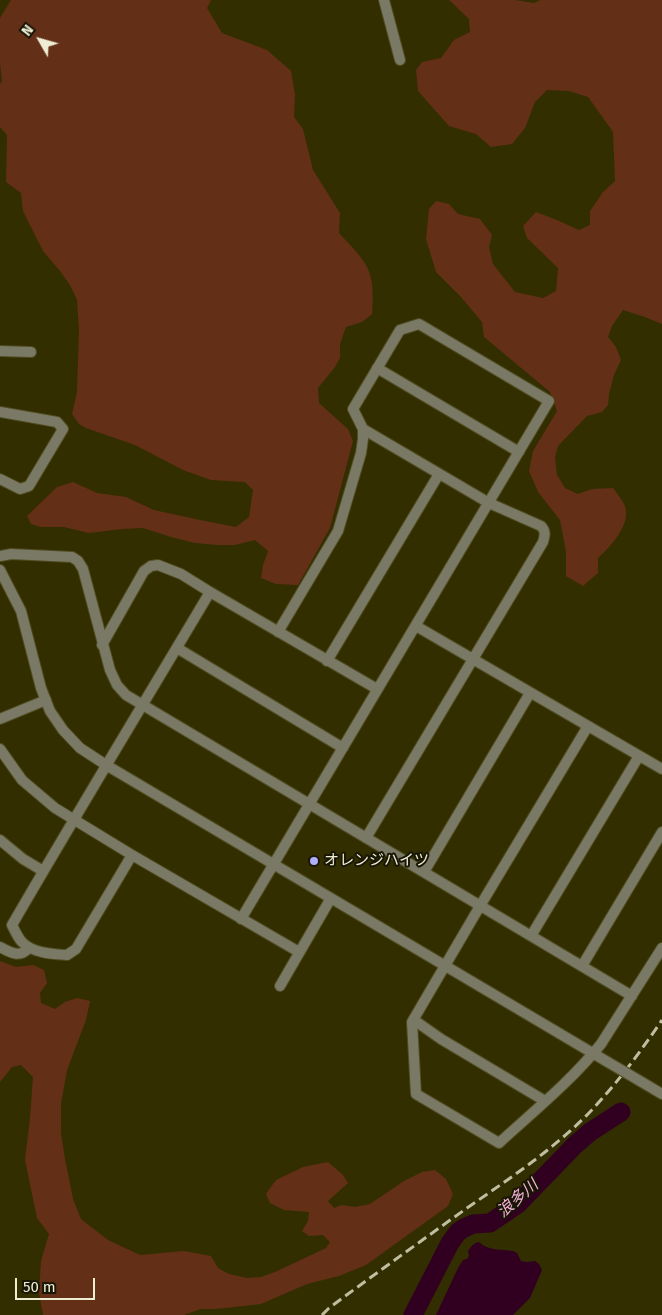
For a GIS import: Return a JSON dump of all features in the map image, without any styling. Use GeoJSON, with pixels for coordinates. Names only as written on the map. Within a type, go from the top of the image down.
{"type":"FeatureCollection","features":[{"type":"Feature","properties":{"kind":"street"},"geometry":{"type":"LineString","coordinates":[[384,0],[400,60]]}},
{"type":"Feature","properties":{"kind":"street"},"geometry":{"type":"LineString","coordinates":[[241,919],[549,401],[418,324],[400,330],[353,409],[363,429],[363,439],[338,531],[278,632]]}},
{"type":"Feature","properties":{"kind":"street"},"geometry":{"type":"LineString","coordinates":[[0,351],[31,352]]}},
{"type":"Feature","properties":{"kind":"street"},"geometry":{"type":"LineString","coordinates":[[377,368],[519,452]]}},
{"type":"Feature","properties":{"kind":"street"},"geometry":{"type":"LineString","coordinates":[[0,412],[57,422],[63,429],[29,486],[20,489],[0,479]]}},
{"type":"Feature","properties":{"kind":"street"},"geometry":{"type":"LineString","coordinates":[[363,429],[489,503],[541,526],[545,535],[543,542],[474,660],[366,838]]}},
{"type":"Feature","properties":{"kind":"street"},"geometry":{"type":"LineString","coordinates":[[328,661],[439,474]]}},
{"type":"Feature","properties":{"kind":"street"},"geometry":{"type":"LineString","coordinates":[[0,556],[12,554],[72,557],[78,561],[83,569],[110,670],[117,685],[126,695],[632,996]]}},
{"type":"Feature","properties":{"kind":"street"},"geometry":{"type":"LineString","coordinates":[[102,645],[144,571],[151,566],[158,565],[181,574],[377,689]]}},
{"type":"Feature","properties":{"kind":"street"},"geometry":{"type":"LineString","coordinates":[[0,570],[21,611],[50,711],[80,748],[662,1094]]}},
{"type":"Feature","properties":{"kind":"street"},"geometry":{"type":"LineString","coordinates":[[132,855],[76,949],[67,955],[50,954],[30,948],[21,942],[12,925],[210,592]]}},
{"type":"Feature","properties":{"kind":"street"},"geometry":{"type":"LineString","coordinates":[[416,626],[662,769]]}},
{"type":"Feature","properties":{"kind":"street"},"geometry":{"type":"LineString","coordinates":[[177,648],[343,748]]}},
{"type":"Feature","properties":{"kind":"street"},"geometry":{"type":"LineString","coordinates":[[424,872],[530,693]]}},
{"type":"Feature","properties":{"kind":"street"},"geometry":{"type":"LineString","coordinates":[[0,719],[46,700]]}},
{"type":"Feature","properties":{"kind":"street"},"geometry":{"type":"LineString","coordinates":[[588,726],[412,1022],[416,1094],[499,1143],[569,1080],[594,1054],[662,948]]}},
{"type":"Feature","properties":{"kind":"street"},"geometry":{"type":"LineString","coordinates":[[0,749],[22,780],[55,808],[132,855],[300,952]]}},
{"type":"Feature","properties":{"kind":"street"},"geometry":{"type":"LineString","coordinates":[[530,936],[639,756]]}},
{"type":"Feature","properties":{"kind":"street"},"geometry":{"type":"LineString","coordinates":[[582,966],[662,832]]}},
{"type":"Feature","properties":{"kind":"street"},"geometry":{"type":"LineString","coordinates":[[0,840],[23,859],[43,872]]}},
{"type":"Feature","properties":{"kind":"street"},"geometry":{"type":"LineString","coordinates":[[280,986],[331,898]]}},
{"type":"Feature","properties":{"kind":"street"},"geometry":{"type":"LineString","coordinates":[[0,948],[19,954],[30,948]]}},
{"type":"Feature","properties":{"kind":"street"},"geometry":{"type":"LineString","coordinates":[[414,1020],[441,1039],[545,1102]]}},
{"type":"Feature","properties":{"kind":"shaded area"},"geometry":{"type":"Polygon","coordinates":[[[11,0],[211,0],[207,8],[222,33],[267,50],[291,71],[295,95],[294,117],[303,129],[313,170],[340,213],[339,233],[358,253],[367,267],[371,278],[373,296],[372,314],[362,322],[346,327],[340,344],[340,358],[318,388],[319,403],[348,429],[353,441],[330,528],[298,585],[276,584],[261,578],[268,551],[255,540],[235,545],[195,543],[143,528],[89,533],[64,527],[41,527],[31,524],[27,516],[57,487],[73,482],[97,493],[126,497],[154,510],[236,527],[249,517],[253,490],[245,482],[211,480],[183,470],[135,445],[86,428],[79,424],[72,414],[77,392],[79,330],[77,300],[70,285],[43,251],[23,211],[21,193],[6,182],[7,135],[0,127],[0,84],[2,81],[0,18],[11,0]]]}},
{"type":"Feature","properties":{"kind":"shaded area"},"geometry":{"type":"Polygon","coordinates":[[[449,0],[515,0],[534,3],[540,0],[662,0],[662,324],[623,310],[612,326],[608,337],[616,347],[621,360],[614,375],[608,405],[602,412],[587,416],[558,446],[555,457],[557,475],[565,488],[578,494],[592,489],[613,488],[624,504],[626,511],[626,519],[619,534],[598,558],[598,573],[583,586],[566,576],[566,552],[560,520],[538,492],[529,471],[533,451],[557,411],[550,392],[484,337],[482,322],[436,272],[426,239],[429,209],[436,201],[449,204],[458,214],[480,219],[492,235],[489,247],[493,264],[515,292],[543,298],[556,291],[558,268],[527,238],[523,226],[536,212],[579,230],[590,225],[590,211],[603,192],[615,181],[613,132],[588,97],[569,91],[547,90],[535,102],[525,128],[512,144],[491,147],[476,134],[449,126],[418,91],[416,70],[422,62],[441,58],[454,40],[470,32],[469,19],[449,0]]]}},
{"type":"Feature","properties":{"kind":"shaded area"},"geometry":{"type":"Polygon","coordinates":[[[0,961],[16,967],[33,965],[44,970],[47,983],[40,993],[41,1003],[55,1009],[65,1002],[77,998],[90,1001],[86,1020],[67,1070],[61,1104],[61,1133],[73,1199],[81,1219],[108,1240],[140,1255],[184,1251],[211,1256],[218,1268],[229,1274],[247,1278],[261,1277],[326,1248],[330,1242],[323,1235],[309,1236],[302,1231],[308,1221],[309,1212],[284,1210],[270,1203],[266,1194],[276,1180],[303,1167],[328,1162],[343,1175],[348,1183],[328,1201],[334,1208],[342,1205],[355,1207],[370,1204],[404,1181],[422,1172],[435,1170],[446,1179],[453,1194],[448,1206],[366,1265],[339,1276],[307,1284],[261,1304],[201,1309],[184,1315],[43,1315],[39,1293],[41,1261],[49,1234],[37,1218],[25,1160],[33,1077],[21,1065],[12,1067],[0,1082],[0,961]]]}},
{"type":"Feature","properties":{"kind":"shaded area"},"geometry":{"type":"Polygon","coordinates":[[[479,1242],[491,1248],[513,1251],[517,1253],[521,1261],[535,1261],[539,1264],[542,1270],[530,1298],[513,1315],[436,1315],[458,1268],[463,1260],[469,1256],[468,1251],[474,1244],[479,1242]]]}},
{"type":"Feature","properties":{"kind":"waterway","name":"浪多川"},"geometry":{"type":"LineString","coordinates":[[413,1315],[450,1243],[458,1232],[473,1224],[490,1223],[518,1204],[575,1145],[590,1132],[621,1112]]}},
{"type":"Feature","properties":{"kind":"railway"},"geometry":{"type":"LineString","coordinates":[[322,1315],[346,1295],[559,1141],[607,1093],[662,1020]]}},
{"type":"Feature","properties":{"kind":"place","name":"オレンジハイツ"},"geometry":{"type":"Point","coordinates":[314,861]}}]}
